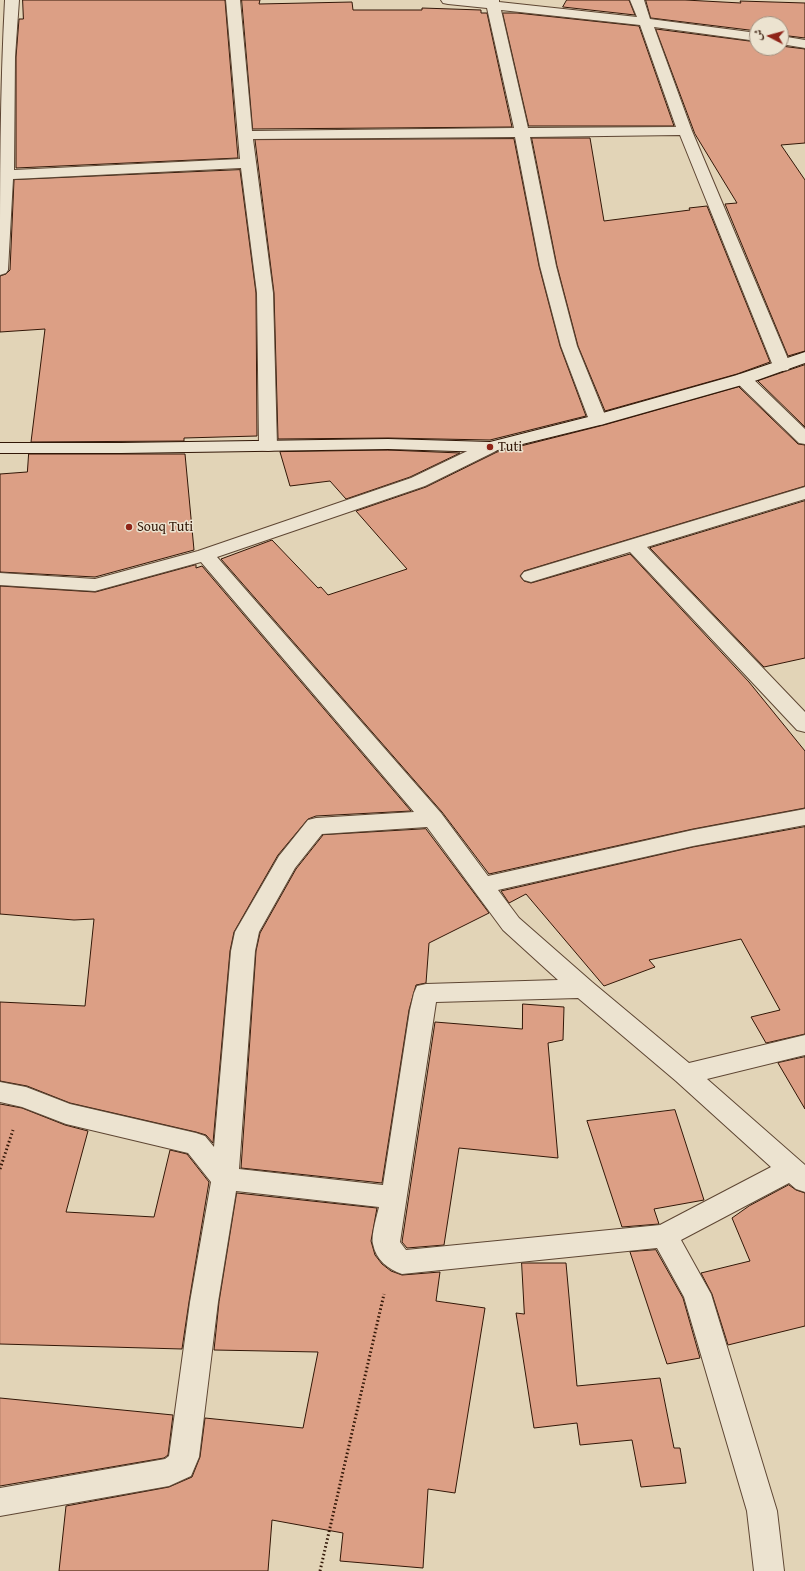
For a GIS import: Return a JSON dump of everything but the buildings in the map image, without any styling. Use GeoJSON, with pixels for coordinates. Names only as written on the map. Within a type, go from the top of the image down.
{"type":"FeatureCollection","features":[{"type":"Feature","properties":{"kind":"street"},"geometry":{"type":"LineString","coordinates":[[0,270],[1,213],[12,0]]}},
{"type":"Feature","properties":{"kind":"street"},"geometry":{"type":"LineString","coordinates":[[234,0],[248,163],[265,293],[268,446]]}},
{"type":"Feature","properties":{"kind":"street"},"geometry":{"type":"LineString","coordinates":[[448,0],[492,2],[749,36]]}},
{"type":"Feature","properties":{"kind":"street"},"geometry":{"type":"LineString","coordinates":[[637,0],[685,131],[782,366]]}},
{"type":"Feature","properties":{"kind":"street"},"geometry":{"type":"LineString","coordinates":[[492,2],[522,133],[548,266],[568,346],[598,420]]}},
{"type":"Feature","properties":{"kind":"street"},"geometry":{"type":"LineString","coordinates":[[789,41],[805,44]]}},
{"type":"Feature","properties":{"kind":"street"},"geometry":{"type":"LineString","coordinates":[[246,135],[416,132],[522,133],[685,131]]}},
{"type":"Feature","properties":{"kind":"street"},"geometry":{"type":"LineString","coordinates":[[3,174],[248,163]]}},
{"type":"Feature","properties":{"kind":"street"},"geometry":{"type":"LineString","coordinates":[[0,579],[95,585],[205,555],[418,482],[490,447],[598,420],[743,378],[805,357]]}},
{"type":"Feature","properties":{"kind":"street"},"geometry":{"type":"LineString","coordinates":[[743,378],[805,439]]}},
{"type":"Feature","properties":{"kind":"street"},"geometry":{"type":"LineString","coordinates":[[0,448],[428,444],[490,447]]}},
{"type":"Feature","properties":{"kind":"street"},"geometry":{"type":"LineString","coordinates":[[531,576],[805,493]]}},
{"type":"Feature","properties":{"kind":"street"},"geometry":{"type":"LineString","coordinates":[[633,544],[805,725]]}},
{"type":"Feature","properties":{"kind":"street"},"geometry":{"type":"LineString","coordinates":[[205,555],[433,819],[511,924],[583,989],[685,1074],[798,1175],[664,1236],[402,1262],[392,1256],[386,1243],[422,1010],[426,993],[583,989]]}},
{"type":"Feature","properties":{"kind":"street"},"geometry":{"type":"LineString","coordinates":[[483,885],[693,838],[805,817]]}},
{"type":"Feature","properties":{"kind":"street"},"geometry":{"type":"LineString","coordinates":[[0,1502],[170,1472],[180,1466],[184,1457],[204,1302],[225,1179],[243,951],[247,932],[287,862],[316,826],[433,819]]}},
{"type":"Feature","properties":{"kind":"street"},"geometry":{"type":"LineString","coordinates":[[685,1074],[805,1045]]}},
{"type":"Feature","properties":{"kind":"street"},"geometry":{"type":"LineString","coordinates":[[0,1092],[26,1097],[66,1114],[196,1144],[225,1179],[394,1197]]}},
{"type":"Feature","properties":{"kind":"street"},"geometry":{"type":"LineString","coordinates":[[664,1236],[696,1294],[762,1511],[769,1571]]}},
{"type":"Feature","properties":{"kind":"path"},"geometry":{"type":"LineString","coordinates":[[320,1571],[392,1256]]}},
{"type":"Feature","properties":{"kind":"place","name":"Tuti"},"geometry":{"type":"Point","coordinates":[490,447]}},
{"type":"Feature","properties":{"kind":"place","name":"Souq Tuti"},"geometry":{"type":"Point","coordinates":[129,527]}}]}
